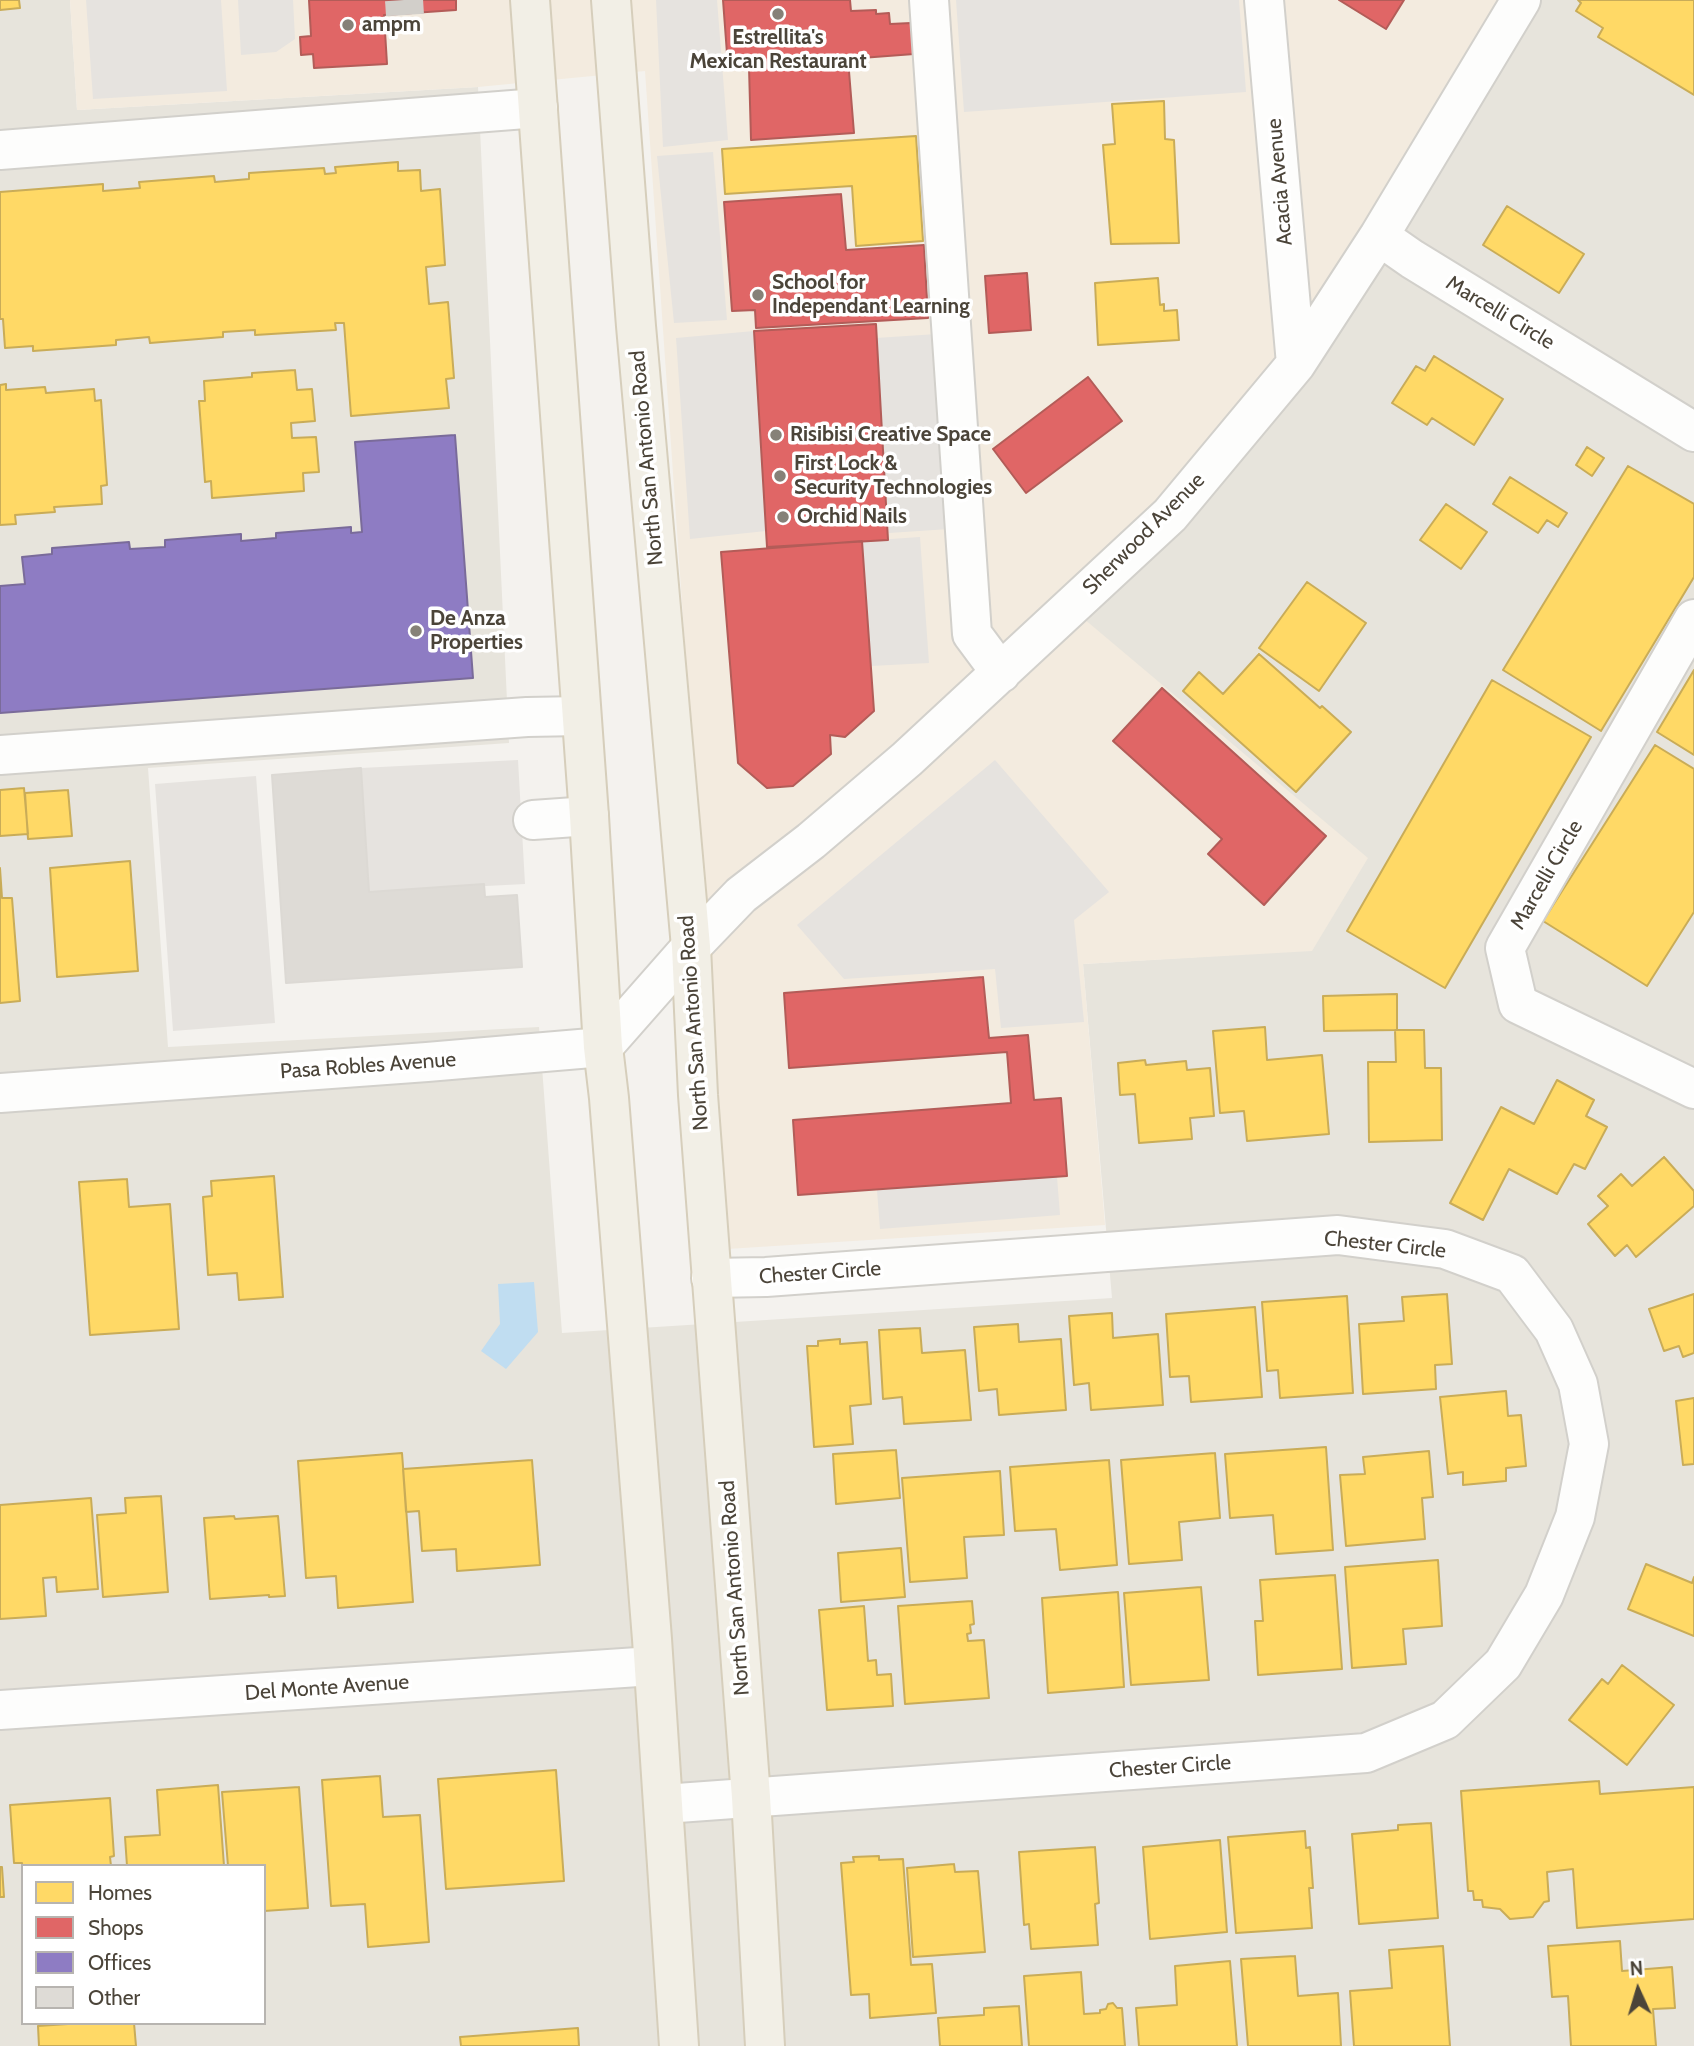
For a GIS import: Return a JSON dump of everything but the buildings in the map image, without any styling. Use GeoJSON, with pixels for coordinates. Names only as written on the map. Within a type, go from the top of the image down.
{"type":"FeatureCollection","features":[{"type":"Feature","properties":{"kind":"main road"},"geometry":{"type":"LineString","coordinates":[[530,0],[589,816],[603,1047],[664,1804],[680,2046]]}},
{"type":"Feature","properties":{"kind":"main road","name":"North San Antonio Road"},"geometry":{"type":"LineString","coordinates":[[611,0],[638,353],[691,947],[698,1095],[751,1797],[765,2046]]}},
{"type":"Feature","properties":{"kind":"street"},"geometry":{"type":"LineString","coordinates":[[929,0],[972,634],[1001,673]]}},
{"type":"Feature","properties":{"kind":"street","name":"Acacia Avenue"},"geometry":{"type":"LineString","coordinates":[[1264,0],[1296,364]]}},
{"type":"Feature","properties":{"kind":"street","name":"Sherwood Avenue"},"geometry":{"type":"LineString","coordinates":[[691,947],[741,895],[811,841],[907,759],[1170,515],[1296,364],[1378,236],[1521,0]]}},
{"type":"Feature","properties":{"kind":"street"},"geometry":{"type":"LineString","coordinates":[[0,150],[538,108]]}},
{"type":"Feature","properties":{"kind":"street","name":"Marcelli Circle"},"geometry":{"type":"LineString","coordinates":[[1378,236],[1694,432]]}},
{"type":"Feature","properties":{"kind":"street","name":"Marcelli Circle"},"geometry":{"type":"LineString","coordinates":[[1694,619],[1505,948],[1518,1004],[1694,1088]]}},
{"type":"Feature","properties":{"kind":"street"},"geometry":{"type":"LineString","coordinates":[[0,755],[513,718],[581,716]]}},
{"type":"Feature","properties":{"kind":"street"},"geometry":{"type":"LineString","coordinates":[[533,820],[589,816]]}},
{"type":"Feature","properties":{"kind":"street"},"geometry":{"type":"LineString","coordinates":[[603,1047],[691,947]]}},
{"type":"Feature","properties":{"kind":"street","name":"Pasa Robles Avenue"},"geometry":{"type":"LineString","coordinates":[[0,1093],[603,1047]]}},
{"type":"Feature","properties":{"kind":"street","name":"Chester Circle"},"geometry":{"type":"LineString","coordinates":[[664,1804],[1366,1753],[1445,1720],[1503,1664],[1544,1595],[1575,1517],[1590,1444],[1578,1384],[1554,1330],[1513,1274],[1445,1249],[1338,1235],[774,1276],[711,1278]]}},
{"type":"Feature","properties":{"kind":"street","name":"Del Monte Avenue"},"geometry":{"type":"LineString","coordinates":[[0,1710],[653,1666]]}},
{"type":"Feature","properties":{"kind":"shaded area"},"geometry":{"type":"Polygon","coordinates":[[[0,0],[70,0],[77,110],[478,87],[509,743],[148,768],[168,1047],[539,1027],[562,1333],[1112,1298],[1083,964],[1312,950],[1082,618],[1531,0],[1694,0],[1694,2046],[0,2046],[0,0]]]}},
{"type":"Feature","properties":{"kind":"shaded area"},"geometry":{"type":"Polygon","coordinates":[[[70,0],[1531,0],[1345,308],[1083,618],[1368,858],[1312,951],[1083,964],[1105,1225],[727,1249],[645,71],[478,87],[77,110],[70,0]]]}},
{"type":"Feature","properties":{"kind":"shaded area"},"geometry":{"type":"Polygon","coordinates":[[[86,0],[221,0],[227,91],[93,99],[86,0]]]}},
{"type":"Feature","properties":{"kind":"shaded area"},"geometry":{"type":"Polygon","coordinates":[[[238,0],[293,0],[295,39],[276,52],[241,55],[238,0]]]}},
{"type":"Feature","properties":{"kind":"shaded area"},"geometry":{"type":"Polygon","coordinates":[[[656,0],[717,0],[728,140],[663,147],[656,0]]]}},
{"type":"Feature","properties":{"kind":"shaded area"},"geometry":{"type":"Polygon","coordinates":[[[956,0],[1239,0],[1246,92],[964,112],[956,0]]]}},
{"type":"Feature","properties":{"kind":"shaded area"},"geometry":{"type":"Polygon","coordinates":[[[713,152],[727,320],[674,323],[657,156],[713,152]]]}},
{"type":"Feature","properties":{"kind":"shaded area"},"geometry":{"type":"Polygon","coordinates":[[[754,331],[766,531],[690,539],[676,338],[754,331]]]}},
{"type":"Feature","properties":{"kind":"shaded area"},"geometry":{"type":"Polygon","coordinates":[[[952,333],[964,528],[889,533],[876,338],[952,333]]]}},
{"type":"Feature","properties":{"kind":"shaded area"},"geometry":{"type":"Polygon","coordinates":[[[920,537],[929,663],[871,666],[862,541],[920,537]]]}},
{"type":"Feature","properties":{"kind":"shaded area"},"geometry":{"type":"Polygon","coordinates":[[[518,760],[525,884],[369,892],[361,768],[518,760]]]}},
{"type":"Feature","properties":{"kind":"shaded area"},"geometry":{"type":"Polygon","coordinates":[[[995,760],[1109,892],[1074,920],[1084,1022],[1001,1028],[995,969],[844,979],[797,925],[995,760]]]}},
{"type":"Feature","properties":{"kind":"shaded area"},"geometry":{"type":"Polygon","coordinates":[[[256,776],[275,1023],[173,1031],[155,784],[256,776]]]}},
{"type":"Feature","properties":{"kind":"shaded area"},"geometry":{"type":"Polygon","coordinates":[[[1057,1177],[1060,1215],[880,1229],[877,1190],[1057,1177]]]}},
{"type":"Feature","properties":{"kind":"water"},"geometry":{"type":"Polygon","coordinates":[[[534,1282],[538,1332],[506,1369],[481,1351],[500,1324],[498,1284],[534,1282]]]}},
{"type":"Feature","properties":{"kind":"tunnel"},"geometry":{"type":"LineString","coordinates":[[404,0],[405,15]]}},
{"type":"Feature","properties":{"kind":"place","name":"Estrellita's Mexican Restaurant"},"geometry":{"type":"Point","coordinates":[778,14]}},
{"type":"Feature","properties":{"kind":"place","name":"ampm"},"geometry":{"type":"Point","coordinates":[348,25]}},
{"type":"Feature","properties":{"kind":"place","name":"School for Independant Learning"},"geometry":{"type":"Point","coordinates":[758,295]}},
{"type":"Feature","properties":{"kind":"place","name":"Risibisi Creative Space"},"geometry":{"type":"Point","coordinates":[776,435]}},
{"type":"Feature","properties":{"kind":"place","name":"First Lock & Security Technologies"},"geometry":{"type":"Point","coordinates":[780,476]}},
{"type":"Feature","properties":{"kind":"place","name":"Orchid Nails"},"geometry":{"type":"Point","coordinates":[783,517]}},
{"type":"Feature","properties":{"kind":"place","name":"De Anza Properties"},"geometry":{"type":"Point","coordinates":[416,631]}}]}
